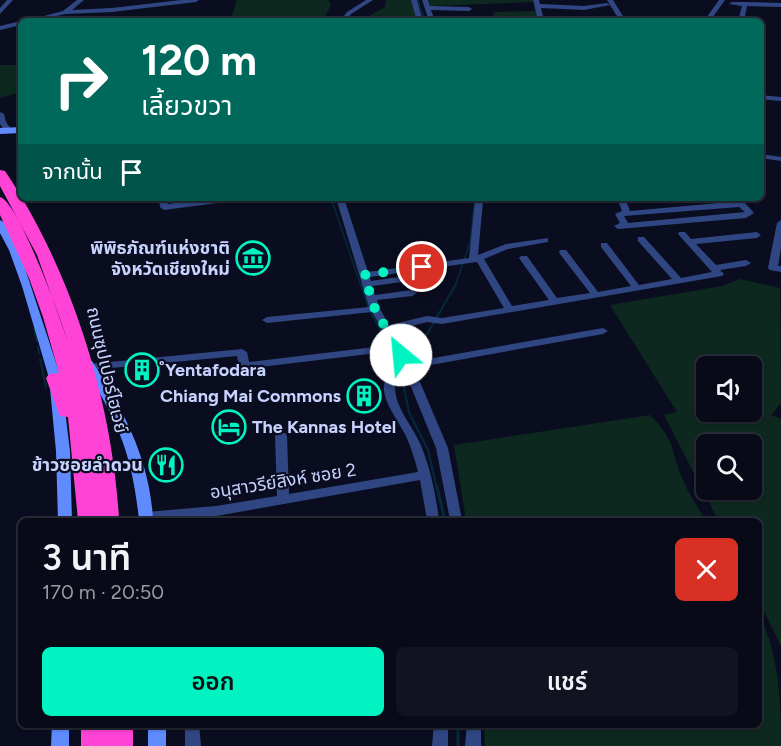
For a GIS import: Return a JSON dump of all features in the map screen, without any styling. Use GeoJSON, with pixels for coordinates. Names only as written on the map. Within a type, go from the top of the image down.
{"type":"FeatureCollection","features":[{"type":"Feature","properties":{"kind":"highway","name":"ถนนซุปเปอร์ไฮเวย์"},"geometry":{"type":"LineString","coordinates":[[0,174],[12,199],[33,227],[58,282],[86,361],[96,415],[109,518]]}},
{"type":"Feature","properties":{"kind":"highway","name":"ถนนซุปเปอร์ไฮเวย์"},"geometry":{"type":"LineString","coordinates":[[12,199],[19,236],[61,342],[86,461],[89,518]]}},
{"type":"Feature","properties":{"kind":"highway"},"geometry":{"type":"LineString","coordinates":[[55,378],[86,461]]}},
{"type":"Feature","properties":{"kind":"highway"},"geometry":{"type":"LineString","coordinates":[[94,728],[94,746]]}},
{"type":"Feature","properties":{"kind":"highway"},"geometry":{"type":"LineString","coordinates":[[120,728],[120,746]]}},
{"type":"Feature","properties":{"kind":"main road"},"geometry":{"type":"LineString","coordinates":[[0,223],[14,250],[27,286],[55,378],[63,451],[65,518]]}},
{"type":"Feature","properties":{"kind":"main road"},"geometry":{"type":"LineString","coordinates":[[86,361],[118,415],[133,446],[142,483],[146,518]]}},
{"type":"Feature","properties":{"kind":"main road"},"geometry":{"type":"LineString","coordinates":[[60,746],[61,728]]}},
{"type":"Feature","properties":{"kind":"main road"},"geometry":{"type":"LineString","coordinates":[[157,728],[157,746]]}},
{"type":"Feature","properties":{"kind":"street"},"geometry":{"type":"LineString","coordinates":[[0,1],[10,0]]}},
{"type":"Feature","properties":{"kind":"street"},"geometry":{"type":"LineString","coordinates":[[0,12],[10,0]]}},
{"type":"Feature","properties":{"kind":"street"},"geometry":{"type":"LineString","coordinates":[[65,12],[70,2],[81,0]]}},
{"type":"Feature","properties":{"kind":"street"},"geometry":{"type":"LineString","coordinates":[[41,18],[65,12],[112,10],[196,0]]}},
{"type":"Feature","properties":{"kind":"street"},"geometry":{"type":"LineString","coordinates":[[345,18],[349,13],[370,0]]}},
{"type":"Feature","properties":{"kind":"street"},"geometry":{"type":"LineString","coordinates":[[414,0],[419,18]]}},
{"type":"Feature","properties":{"kind":"street"},"geometry":{"type":"LineString","coordinates":[[425,0],[431,18]]}},
{"type":"Feature","properties":{"kind":"street"},"geometry":{"type":"LineString","coordinates":[[709,18],[722,0]]}},
{"type":"Feature","properties":{"kind":"street"},"geometry":{"type":"LineString","coordinates":[[540,18],[537,3],[584,8],[609,3],[621,18]]}},
{"type":"Feature","properties":{"kind":"street"},"geometry":{"type":"LineString","coordinates":[[732,4],[781,5]]}},
{"type":"Feature","properties":{"kind":"street"},"geometry":{"type":"LineString","coordinates":[[742,18],[745,4]]}},
{"type":"Feature","properties":{"kind":"street"},"geometry":{"type":"LineString","coordinates":[[427,8],[469,9]]}},
{"type":"Feature","properties":{"kind":"street"},"geometry":{"type":"LineString","coordinates":[[0,28],[18,24]]}},
{"type":"Feature","properties":{"kind":"street"},"geometry":{"type":"LineString","coordinates":[[764,97],[781,99]]}},
{"type":"Feature","properties":{"kind":"street"},"geometry":{"type":"LineString","coordinates":[[0,114],[4,130]]}},
{"type":"Feature","properties":{"kind":"street"},"geometry":{"type":"LineString","coordinates":[[764,157],[781,159]]}},
{"type":"Feature","properties":{"kind":"street"},"geometry":{"type":"LineString","coordinates":[[163,201],[164,207],[215,201]]}},
{"type":"Feature","properties":{"kind":"street"},"geometry":{"type":"LineString","coordinates":[[341,201],[375,309],[408,366],[442,448],[456,518]]}},
{"type":"Feature","properties":{"kind":"street"},"geometry":{"type":"LineString","coordinates":[[479,201],[476,259],[510,309]]}},
{"type":"Feature","properties":{"kind":"street"},"geometry":{"type":"LineString","coordinates":[[622,201],[627,213]]}},
{"type":"Feature","properties":{"kind":"street"},"geometry":{"type":"LineString","coordinates":[[681,201],[684,208]]}},
{"type":"Feature","properties":{"kind":"street"},"geometry":{"type":"LineString","coordinates":[[740,201],[750,212],[749,214],[622,226],[619,214],[684,208],[740,201]]}},
{"type":"Feature","properties":{"kind":"street"},"geometry":{"type":"LineString","coordinates":[[777,268],[781,223]]}},
{"type":"Feature","properties":{"kind":"street"},"geometry":{"type":"LineString","coordinates":[[386,329],[427,319],[442,321],[719,274],[685,238],[757,235]]}},
{"type":"Feature","properties":{"kind":"street"},"geometry":{"type":"LineString","coordinates":[[641,239],[679,281]]}},
{"type":"Feature","properties":{"kind":"street"},"geometry":{"type":"LineString","coordinates":[[365,279],[476,259],[506,247],[545,240]]}},
{"type":"Feature","properties":{"kind":"street"},"geometry":{"type":"LineString","coordinates":[[604,245],[637,288]]}},
{"type":"Feature","properties":{"kind":"street"},"geometry":{"type":"LineString","coordinates":[[563,252],[596,295]]}},
{"type":"Feature","properties":{"kind":"street"},"geometry":{"type":"LineString","coordinates":[[524,258],[555,302]]}},
{"type":"Feature","properties":{"kind":"street"},"geometry":{"type":"LineString","coordinates":[[713,268],[746,263]]}},
{"type":"Feature","properties":{"kind":"street"},"geometry":{"type":"LineString","coordinates":[[365,279],[440,274]]}},
{"type":"Feature","properties":{"kind":"street"},"geometry":{"type":"LineString","coordinates":[[371,298],[412,293]]}},
{"type":"Feature","properties":{"kind":"street"},"geometry":{"type":"LineString","coordinates":[[267,320],[375,309]]}},
{"type":"Feature","properties":{"kind":"street"},"geometry":{"type":"LineString","coordinates":[[433,518],[425,475],[413,440],[389,392],[391,376],[408,366],[603,331]]}},
{"type":"Feature","properties":{"kind":"street"},"geometry":{"type":"LineString","coordinates":[[86,361],[242,351],[244,366],[396,348]]}},
{"type":"Feature","properties":{"kind":"street"},"geometry":{"type":"LineString","coordinates":[[281,436],[283,499]]}},
{"type":"Feature","properties":{"kind":"street","name":"อนุสาวรีย์สิงห์ ซอย 2"},"geometry":{"type":"LineString","coordinates":[[169,518],[216,516],[283,499],[425,475]]}},
{"type":"Feature","properties":{"kind":"street"},"geometry":{"type":"LineString","coordinates":[[192,728],[193,746]]}},
{"type":"Feature","properties":{"kind":"street"},"geometry":{"type":"LineString","coordinates":[[440,746],[441,728]]}},
{"type":"Feature","properties":{"kind":"street"},"geometry":{"type":"LineString","coordinates":[[473,746],[474,728]]}},
{"type":"Feature","properties":{"kind":"green space"},"geometry":{"type":"Polygon","coordinates":[[[237,0],[328,0],[331,5],[324,18],[231,18],[237,0]]]}},
{"type":"Feature","properties":{"kind":"green space"},"geometry":{"type":"Polygon","coordinates":[[[386,0],[411,0],[417,18],[365,18],[385,7],[386,0]]]}},
{"type":"Feature","properties":{"kind":"green space"},"geometry":{"type":"Polygon","coordinates":[[[429,0],[532,0],[534,2],[430,6],[429,0]]]}},
{"type":"Feature","properties":{"kind":"green space"},"geometry":{"type":"Polygon","coordinates":[[[536,11],[537,18],[492,18],[494,12],[536,11]]]}},
{"type":"Feature","properties":{"kind":"green space"},"geometry":{"type":"Polygon","coordinates":[[[0,65],[18,65],[18,93],[0,98],[0,65]]]}},
{"type":"Feature","properties":{"kind":"green space"},"geometry":{"type":"Polygon","coordinates":[[[740,279],[780,288],[781,403],[771,415],[781,419],[781,646],[762,607],[762,518],[717,518],[708,500],[762,500],[762,434],[696,434],[696,477],[664,415],[677,412],[610,305],[722,286],[740,279]]]}},
{"type":"Feature","properties":{"kind":"green space"},"geometry":{"type":"Polygon","coordinates":[[[650,415],[665,432],[684,482],[704,518],[466,518],[454,445],[650,415]]]}},
{"type":"Feature","properties":{"kind":"green space"},"geometry":{"type":"Polygon","coordinates":[[[762,621],[766,630],[778,679],[781,746],[485,746],[484,728],[762,728],[762,621]]]}},
{"type":"Feature","properties":{"kind":"waterway"},"geometry":{"type":"LineString","coordinates":[[418,0],[424,18]]}},
{"type":"Feature","properties":{"kind":"waterway"},"geometry":{"type":"LineString","coordinates":[[332,201],[361,286]]}},
{"type":"Feature","properties":{"kind":"waterway"},"geometry":{"type":"LineString","coordinates":[[455,285],[470,243],[475,201]]}},
{"type":"Feature","properties":{"kind":"waterway"},"geometry":{"type":"LineString","coordinates":[[361,284],[369,309],[389,346]]}},
{"type":"Feature","properties":{"kind":"waterway"},"geometry":{"type":"LineString","coordinates":[[406,359],[422,343],[455,285]]}},
{"type":"Feature","properties":{"kind":"waterway"},"geometry":{"type":"LineString","coordinates":[[34,329],[37,341]]}},
{"type":"Feature","properties":{"kind":"waterway"},"geometry":{"type":"LineString","coordinates":[[38,347],[39,353]]}},
{"type":"Feature","properties":{"kind":"waterway"},"geometry":{"type":"LineString","coordinates":[[392,351],[400,367]]}},
{"type":"Feature","properties":{"kind":"waterway"},"geometry":{"type":"LineString","coordinates":[[40,359],[46,387]]}},
{"type":"Feature","properties":{"kind":"waterway"},"geometry":{"type":"LineString","coordinates":[[401,373],[409,412],[428,450],[437,489]]}},
{"type":"Feature","properties":{"kind":"waterway"},"geometry":{"type":"LineString","coordinates":[[437,487],[445,518]]}},
{"type":"Feature","properties":{"kind":"waterway"},"geometry":{"type":"LineString","coordinates":[[458,728],[458,746]]}},
{"type":"Feature","properties":{"kind":"place","name":"พิพิธภัณฑ์แห่งชาติ จังหวัดเชียงใหม่"},"geometry":{"type":"Point","coordinates":[253,258]}},
{"type":"Feature","properties":{"kind":"place","name":"ํYentafodara"},"geometry":{"type":"Point","coordinates":[142,370]}},
{"type":"Feature","properties":{"kind":"place","name":"Chiang Mai Commons"},"geometry":{"type":"Point","coordinates":[364,396]}},
{"type":"Feature","properties":{"kind":"place","name":"The Kannas Hotel"},"geometry":{"type":"Point","coordinates":[229,427]}},
{"type":"Feature","properties":{"kind":"place","name":"ข้าวซอยลำดวน"},"geometry":{"type":"Point","coordinates":[166,465]}},
{"type":"Feature","properties":{"kind":"route"},"geometry":{"type":"LineString","coordinates":[[401,355],[375,309],[364,275],[422,267]]}}]}
